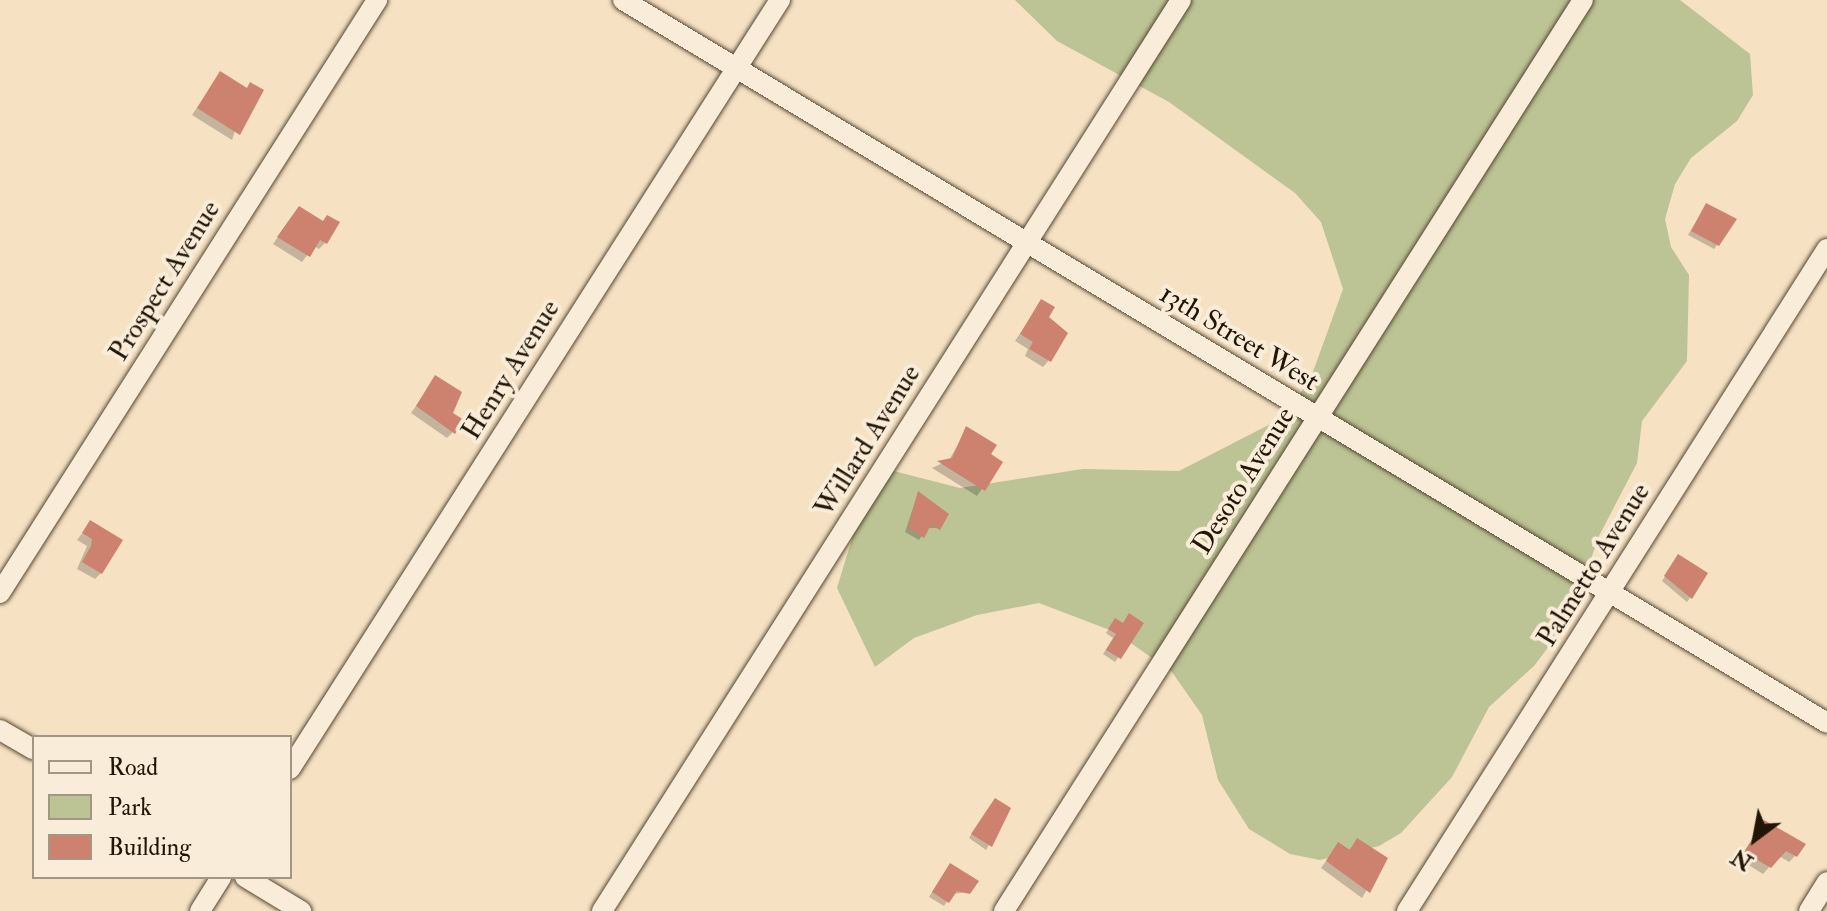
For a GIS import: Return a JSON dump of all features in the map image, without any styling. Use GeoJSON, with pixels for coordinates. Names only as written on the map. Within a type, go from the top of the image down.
{"type":"FeatureCollection","features":[{"type":"Feature","properties":{"kind":"street","name":"Prospect Avenue"},"geometry":{"type":"LineString","coordinates":[[0,593],[377,0]]}},
{"type":"Feature","properties":{"kind":"street","name":"13th Street West"},"geometry":{"type":"LineString","coordinates":[[623,0],[1827,723]]}},
{"type":"Feature","properties":{"kind":"street","name":"Henry Avenue"},"geometry":{"type":"LineString","coordinates":[[292,766],[780,0]]}},
{"type":"Feature","properties":{"kind":"street","name":"Willard Avenue"},"geometry":{"type":"LineString","coordinates":[[602,911],[1181,0]]}},
{"type":"Feature","properties":{"kind":"street","name":"Desoto Avenue"},"geometry":{"type":"LineString","coordinates":[[1004,911],[1583,0]]}},
{"type":"Feature","properties":{"kind":"street","name":"Palmetto Avenue"},"geometry":{"type":"LineString","coordinates":[[1407,911],[1827,249]]}},
{"type":"Feature","properties":{"kind":"street"},"geometry":{"type":"LineString","coordinates":[[0,730],[32,749]]}},
{"type":"Feature","properties":{"kind":"street"},"geometry":{"type":"LineString","coordinates":[[200,911],[220,879]]}},
{"type":"Feature","properties":{"kind":"street"},"geometry":{"type":"LineString","coordinates":[[248,879],[301,911]]}},
{"type":"Feature","properties":{"kind":"street"},"geometry":{"type":"LineString","coordinates":[[1809,911],[1827,882]]}},
{"type":"Feature","properties":{"kind":"green space"},"geometry":{"type":"Polygon","coordinates":[[[1015,0],[1680,0],[1750,54],[1753,95],[1737,121],[1691,158],[1675,184],[1665,219],[1671,247],[1689,275],[1687,361],[1642,421],[1637,463],[1599,536],[1580,590],[1558,634],[1534,666],[1489,707],[1452,777],[1401,833],[1379,846],[1320,860],[1290,854],[1249,829],[1218,780],[1202,715],[1172,672],[1115,632],[1039,603],[977,615],[914,638],[875,667],[837,588],[874,466],[960,488],[1083,469],[1179,471],[1282,418],[1310,380],[1343,289],[1321,222],[1295,193],[1169,102],[1057,41],[1015,0]]]}},
{"type":"Feature","properties":{"kind":"building"},"geometry":{"type":"Polygon","coordinates":[[[220,71],[247,88],[250,82],[264,90],[240,135],[197,108],[220,71]]]}},
{"type":"Feature","properties":{"kind":"building"},"geometry":{"type":"Polygon","coordinates":[[[1706,203],[1737,219],[1719,246],[1691,231],[1706,203]]]}},
{"type":"Feature","properties":{"kind":"building"},"geometry":{"type":"Polygon","coordinates":[[[299,206],[323,221],[327,215],[340,222],[327,244],[320,240],[310,257],[277,237],[299,206]]]}},
{"type":"Feature","properties":{"kind":"building"},"geometry":{"type":"Polygon","coordinates":[[[1041,299],[1055,307],[1049,317],[1068,333],[1051,362],[1029,349],[1033,342],[1020,334],[1041,299]]]}},
{"type":"Feature","properties":{"kind":"building"},"geometry":{"type":"Polygon","coordinates":[[[435,375],[462,392],[453,413],[464,420],[455,434],[416,406],[435,375]]]}},
{"type":"Feature","properties":{"kind":"building"},"geometry":{"type":"Polygon","coordinates":[[[966,426],[997,445],[991,454],[1003,462],[985,491],[937,461],[952,458],[966,426]]]}},
{"type":"Feature","properties":{"kind":"building"},"geometry":{"type":"Polygon","coordinates":[[[918,491],[949,514],[940,530],[931,525],[924,538],[908,528],[918,491]]]}},
{"type":"Feature","properties":{"kind":"building"},"geometry":{"type":"Polygon","coordinates":[[[90,520],[123,540],[102,574],[82,562],[91,546],[92,539],[82,533],[90,520]]]}},
{"type":"Feature","properties":{"kind":"building"},"geometry":{"type":"Polygon","coordinates":[[[1678,554],[1708,573],[1692,599],[1664,576],[1678,554]]]}},
{"type":"Feature","properties":{"kind":"building"},"geometry":{"type":"Polygon","coordinates":[[[1129,613],[1144,623],[1121,659],[1106,650],[1116,634],[1108,629],[1115,618],[1123,623],[1129,613]]]}},
{"type":"Feature","properties":{"kind":"building"},"geometry":{"type":"Polygon","coordinates":[[[995,798],[1011,808],[992,847],[971,834],[995,798]]]}},
{"type":"Feature","properties":{"kind":"building"},"geometry":{"type":"Polygon","coordinates":[[[1764,820],[1806,844],[1797,857],[1786,851],[1771,868],[1744,852],[1764,820]]]}},
{"type":"Feature","properties":{"kind":"building"},"geometry":{"type":"Polygon","coordinates":[[[1357,838],[1388,858],[1370,893],[1326,861],[1338,842],[1350,850],[1357,838]]]}},
{"type":"Feature","properties":{"kind":"building"},"geometry":{"type":"Polygon","coordinates":[[[950,863],[979,881],[970,894],[957,891],[949,903],[932,892],[950,863]]]}}]}
